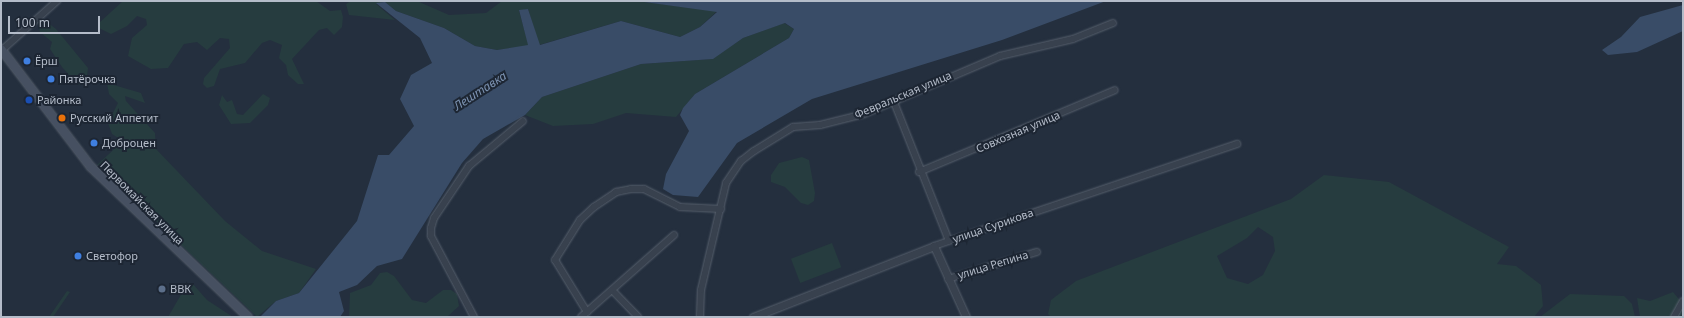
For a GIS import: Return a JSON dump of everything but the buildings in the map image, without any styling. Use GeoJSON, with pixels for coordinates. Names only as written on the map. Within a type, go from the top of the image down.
{"type":"FeatureCollection","features":[{"type":"Feature","properties":{"kind":"main road","name":"Первомайская улица"},"geometry":{"type":"LineString","coordinates":[[1,50],[91,167],[216,290],[248,317]]}},
{"type":"Feature","properties":{"kind":"street"},"geometry":{"type":"LineString","coordinates":[[45,9],[47,1]]}},
{"type":"Feature","properties":{"kind":"street"},"geometry":{"type":"LineString","coordinates":[[1,50],[45,9],[57,1]]}},
{"type":"Feature","properties":{"kind":"street","name":"Февральская улица"},"geometry":{"type":"LineString","coordinates":[[700,317],[702,290],[721,209],[732,172],[741,161],[782,134],[805,124],[840,121],[894,102],[1000,56],[1072,39],[1113,23]]}},
{"type":"Feature","properties":{"kind":"street","name":"Совхозная улица"},"geometry":{"type":"LineString","coordinates":[[919,172],[1115,90]]}},
{"type":"Feature","properties":{"kind":"street"},"geometry":{"type":"LineString","coordinates":[[894,102],[919,172],[949,241]]}},
{"type":"Feature","properties":{"kind":"street"},"geometry":{"type":"LineString","coordinates":[[474,317],[432,236],[431,228],[434,218],[469,166],[523,121]]}},
{"type":"Feature","properties":{"kind":"street","name":"улица Сурикова"},"geometry":{"type":"LineString","coordinates":[[753,317],[934,246],[1237,144]]}},
{"type":"Feature","properties":{"kind":"street"},"geometry":{"type":"LineString","coordinates":[[587,312],[555,260],[580,220],[594,207],[616,192],[631,189],[644,189],[680,207],[721,209]]}},
{"type":"Feature","properties":{"kind":"street"},"geometry":{"type":"LineString","coordinates":[[581,317],[613,291],[674,235]]}},
{"type":"Feature","properties":{"kind":"street"},"geometry":{"type":"LineString","coordinates":[[934,246],[966,317]]}},
{"type":"Feature","properties":{"kind":"street","name":"улица Репина"},"geometry":{"type":"LineString","coordinates":[[948,279],[1037,252]]}},
{"type":"Feature","properties":{"kind":"street"},"geometry":{"type":"LineString","coordinates":[[613,291],[638,317]]}},
{"type":"Feature","properties":{"kind":"street"},"geometry":{"type":"LineString","coordinates":[[1674,317],[1683,301]]}},
{"type":"Feature","properties":{"kind":"green space"},"geometry":{"type":"Polygon","coordinates":[[[123,1],[316,1],[330,11],[341,10],[343,17],[342,27],[334,35],[327,28],[319,30],[292,59],[304,84],[298,84],[288,75],[286,65],[279,58],[282,45],[270,40],[262,43],[245,63],[220,69],[214,86],[207,88],[203,84],[204,78],[230,48],[229,39],[220,38],[207,50],[197,42],[184,44],[168,68],[151,69],[128,56],[132,38],[147,25],[146,19],[137,16],[127,26],[111,34],[99,28],[100,22],[123,1]]]}},
{"type":"Feature","properties":{"kind":"green space"},"geometry":{"type":"Polygon","coordinates":[[[351,1],[417,1],[449,15],[486,13],[502,1],[637,1],[717,11],[700,27],[680,37],[621,21],[539,45],[528,9],[519,11],[529,46],[497,50],[475,46],[444,28],[396,11],[385,2],[376,4],[395,20],[349,15],[346,4],[351,1]]]}},
{"type":"Feature","properties":{"kind":"green space"},"geometry":{"type":"Polygon","coordinates":[[[37,19],[43,19],[56,29],[88,68],[86,85],[78,85],[62,67],[50,49],[52,42],[40,32],[37,19]]]}},
{"type":"Feature","properties":{"kind":"green space"},"geometry":{"type":"Polygon","coordinates":[[[784,23],[794,29],[789,38],[695,94],[676,117],[626,113],[593,124],[553,126],[525,115],[542,97],[641,64],[712,59],[743,38],[784,23]]]}},
{"type":"Feature","properties":{"kind":"green space"},"geometry":{"type":"Polygon","coordinates":[[[107,83],[141,93],[145,103],[125,96],[126,101],[155,133],[156,149],[225,221],[262,251],[316,269],[299,293],[276,301],[257,317],[97,165],[123,141],[112,134],[108,123],[118,103],[109,94],[107,83]]]}},
{"type":"Feature","properties":{"kind":"green space"},"geometry":{"type":"Polygon","coordinates":[[[263,94],[270,98],[268,105],[250,123],[231,124],[219,105],[222,95],[227,102],[232,100],[237,114],[243,115],[263,94]]]}},
{"type":"Feature","properties":{"kind":"green space"},"geometry":{"type":"Polygon","coordinates":[[[802,157],[809,160],[815,193],[814,201],[808,205],[801,203],[785,187],[771,182],[771,175],[779,163],[802,157]]]}},
{"type":"Feature","properties":{"kind":"green space"},"geometry":{"type":"Polygon","coordinates":[[[1324,175],[1389,182],[1509,247],[1497,264],[1516,266],[1541,285],[1543,306],[1534,317],[1051,317],[1048,314],[1051,300],[1076,281],[1291,199],[1324,175]],[[1258,227],[1247,238],[1217,256],[1227,278],[1248,284],[1263,275],[1275,251],[1273,237],[1258,227]]]}},
{"type":"Feature","properties":{"kind":"green space"},"geometry":{"type":"Polygon","coordinates":[[[832,243],[841,267],[800,283],[791,259],[832,243]]]}},
{"type":"Feature","properties":{"kind":"green space"},"geometry":{"type":"Polygon","coordinates":[[[387,272],[394,276],[412,300],[426,303],[443,290],[451,290],[457,294],[459,306],[447,317],[349,317],[350,293],[371,285],[380,273],[387,272]]]}},
{"type":"Feature","properties":{"kind":"green space"},"geometry":{"type":"Polygon","coordinates":[[[192,283],[207,300],[233,317],[168,317],[186,286],[192,283]]]}},
{"type":"Feature","properties":{"kind":"green space"},"geometry":{"type":"Polygon","coordinates":[[[67,291],[70,292],[53,317],[49,317],[67,291]]]}},
{"type":"Feature","properties":{"kind":"green space"},"geometry":{"type":"Polygon","coordinates":[[[1673,292],[1683,304],[1683,317],[1640,317],[1637,298],[1650,301],[1673,292]]]}},
{"type":"Feature","properties":{"kind":"green space"},"geometry":{"type":"Polygon","coordinates":[[[1570,294],[1624,296],[1632,304],[1635,317],[1540,317],[1570,294]]]}},
{"type":"Feature","properties":{"kind":"water","name":"Лештавка"},"geometry":{"type":"Polygon","coordinates":[[[637,1],[1106,1],[1002,40],[812,99],[737,143],[698,197],[673,195],[663,189],[666,174],[689,131],[680,115],[683,108],[695,94],[789,38],[794,29],[785,23],[743,38],[713,59],[641,64],[542,97],[525,115],[483,139],[462,163],[402,259],[377,266],[357,285],[339,292],[344,311],[340,317],[260,317],[276,301],[299,293],[357,221],[378,155],[389,155],[414,126],[400,99],[411,75],[432,63],[420,38],[376,3],[385,2],[396,11],[444,28],[475,46],[497,50],[528,45],[519,10],[528,9],[540,45],[621,21],[680,37],[700,27],[717,12],[637,1]]]}},
{"type":"Feature","properties":{"kind":"water"},"geometry":{"type":"Polygon","coordinates":[[[1683,5],[1683,31],[1637,52],[1608,55],[1602,50],[1621,37],[1640,17],[1683,5]]]}},
{"type":"Feature","properties":{"kind":"place","name":"Ёрш"},"geometry":{"type":"Point","coordinates":[27,61]}},
{"type":"Feature","properties":{"kind":"place","name":"Пятёрочка"},"geometry":{"type":"Point","coordinates":[51,79]}},
{"type":"Feature","properties":{"kind":"place","name":"Районка"},"geometry":{"type":"Point","coordinates":[29,100]}},
{"type":"Feature","properties":{"kind":"place","name":"Русский Аппетит"},"geometry":{"type":"Point","coordinates":[62,118]}},
{"type":"Feature","properties":{"kind":"place","name":"Доброцен"},"geometry":{"type":"Point","coordinates":[94,143]}},
{"type":"Feature","properties":{"kind":"place","name":"Светофор"},"geometry":{"type":"Point","coordinates":[78,256]}},
{"type":"Feature","properties":{"kind":"place","name":"ВВК"},"geometry":{"type":"Point","coordinates":[162,289]}}]}
